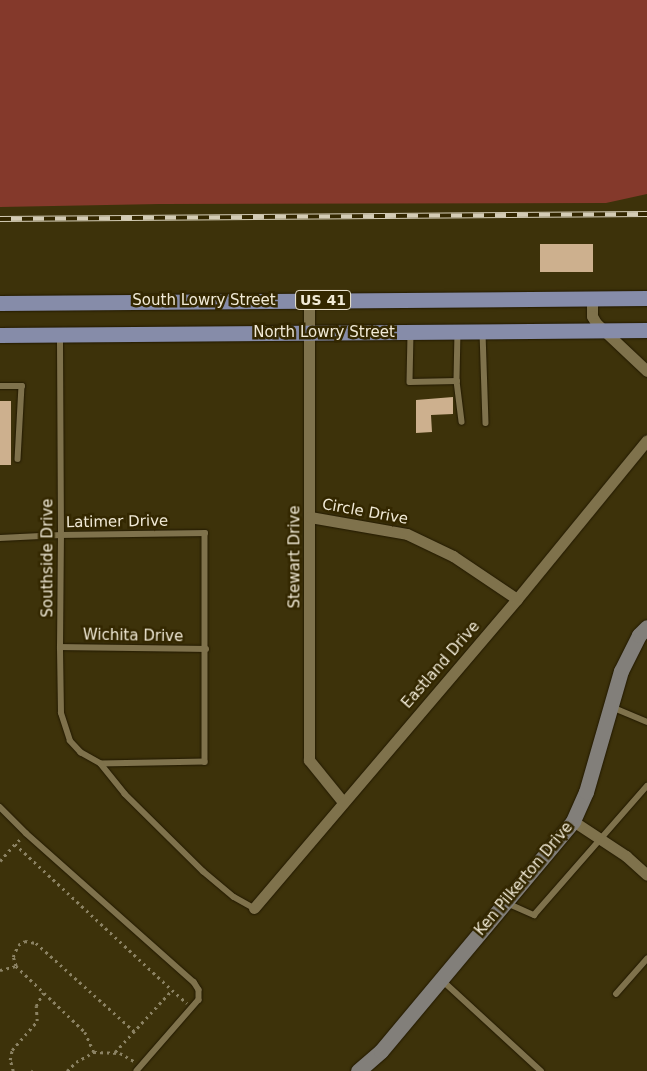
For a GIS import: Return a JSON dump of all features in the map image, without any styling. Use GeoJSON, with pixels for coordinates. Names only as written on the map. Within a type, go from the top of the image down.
{"type":"FeatureCollection","features":[{"type":"Feature","properties":{"kind":"main road","name":"South Lowry Street"},"geometry":{"type":"LineString","coordinates":[[0,303],[647,298]]}},
{"type":"Feature","properties":{"kind":"main road","name":"North Lowry Street"},"geometry":{"type":"LineString","coordinates":[[0,334],[647,330]]}},
{"type":"Feature","properties":{"kind":"street"},"geometry":{"type":"LineString","coordinates":[[592,298],[592,316],[596,323],[607,330],[647,370]]}},
{"type":"Feature","properties":{"kind":"street","name":"Stewart Drive"},"geometry":{"type":"LineString","coordinates":[[309,300],[309,760],[343,802]]}},
{"type":"Feature","properties":{"kind":"street","name":"Eastland Drive"},"geometry":{"type":"LineString","coordinates":[[254,908],[517,599],[647,440]]}},
{"type":"Feature","properties":{"kind":"street","name":"Circle Drive"},"geometry":{"type":"LineString","coordinates":[[310,518],[408,534],[453,556],[517,599]]}},
{"type":"Feature","properties":{"kind":"street","name":"Ken Pilkerton Drive"},"geometry":{"type":"LineString","coordinates":[[358,1071],[381,1051],[573,821],[586,792],[621,670],[639,636],[647,627]]}},
{"type":"Feature","properties":{"kind":"street"},"geometry":{"type":"LineString","coordinates":[[573,821],[626,856],[647,875]]}},
{"type":"Feature","properties":{"kind":"lane"},"geometry":{"type":"LineString","coordinates":[[411,332],[410,382],[457,381]]}},
{"type":"Feature","properties":{"kind":"lane"},"geometry":{"type":"LineString","coordinates":[[458,332],[457,381],[462,422]]}},
{"type":"Feature","properties":{"kind":"lane"},"geometry":{"type":"LineString","coordinates":[[483,332],[486,423]]}},
{"type":"Feature","properties":{"kind":"lane","name":"Southside Drive"},"geometry":{"type":"LineString","coordinates":[[60,334],[61,712],[70,740],[81,753],[101,764],[125,794],[203,871],[234,897],[254,908]]}},
{"type":"Feature","properties":{"kind":"lane"},"geometry":{"type":"LineString","coordinates":[[0,386],[22,386],[18,459]]}},
{"type":"Feature","properties":{"kind":"lane","name":"Latimer Drive"},"geometry":{"type":"LineString","coordinates":[[0,538],[205,534],[206,649]]}},
{"type":"Feature","properties":{"kind":"lane","name":"Wichita Drive"},"geometry":{"type":"LineString","coordinates":[[60,647],[206,649]]}},
{"type":"Feature","properties":{"kind":"lane"},"geometry":{"type":"LineString","coordinates":[[101,764],[205,762],[206,649]]}},
{"type":"Feature","properties":{"kind":"lane"},"geometry":{"type":"LineString","coordinates":[[610,706],[647,722]]}},
{"type":"Feature","properties":{"kind":"lane"},"geometry":{"type":"LineString","coordinates":[[506,902],[534,915],[599,838],[647,786]]}},
{"type":"Feature","properties":{"kind":"lane"},"geometry":{"type":"LineString","coordinates":[[0,807],[26,833],[194,982],[199,990],[199,1000],[139,1068]]}},
{"type":"Feature","properties":{"kind":"lane"},"geometry":{"type":"LineString","coordinates":[[616,994],[647,959]]}},
{"type":"Feature","properties":{"kind":"lane"},"geometry":{"type":"LineString","coordinates":[[441,979],[541,1071]]}},
{"type":"Feature","properties":{"kind":"path"},"geometry":{"type":"LineString","coordinates":[[0,861],[26,833]]}},
{"type":"Feature","properties":{"kind":"path"},"geometry":{"type":"LineString","coordinates":[[15,844],[192,1008]]}},
{"type":"Feature","properties":{"kind":"path"},"geometry":{"type":"LineString","coordinates":[[94,1052],[85,1032],[16,966],[13,957],[18,945],[25,941],[36,943],[134,1031]]}},
{"type":"Feature","properties":{"kind":"path"},"geometry":{"type":"LineString","coordinates":[[0,970],[16,966]]}},
{"type":"Feature","properties":{"kind":"path"},"geometry":{"type":"LineString","coordinates":[[114,1052],[172,990]]}},
{"type":"Feature","properties":{"kind":"path"},"geometry":{"type":"LineString","coordinates":[[13,1071],[10,1060],[12,1050],[37,1021],[36,1006],[44,993]]}},
{"type":"Feature","properties":{"kind":"path"},"geometry":{"type":"LineString","coordinates":[[67,1071],[76,1062],[94,1052],[114,1052],[127,1055],[139,1068]]}},
{"type":"Feature","properties":{"kind":"shaded area"},"geometry":{"type":"Polygon","coordinates":[[[0,0],[647,0],[647,194],[606,203],[160,204],[0,207],[0,0]]]}},
{"type":"Feature","properties":{"kind":"building"},"geometry":{"type":"Polygon","coordinates":[[[540,244],[593,244],[593,272],[540,272],[540,244]]]}},
{"type":"Feature","properties":{"kind":"building"},"geometry":{"type":"Polygon","coordinates":[[[453,397],[453,414],[431,415],[432,432],[416,433],[416,400],[453,397]]]}},
{"type":"Feature","properties":{"kind":"building"},"geometry":{"type":"Polygon","coordinates":[[[0,401],[11,401],[11,465],[0,465],[0,401]]]}},
{"type":"Feature","properties":{"kind":"railway"},"geometry":{"type":"LineString","coordinates":[[0,219],[647,214]]}}]}
